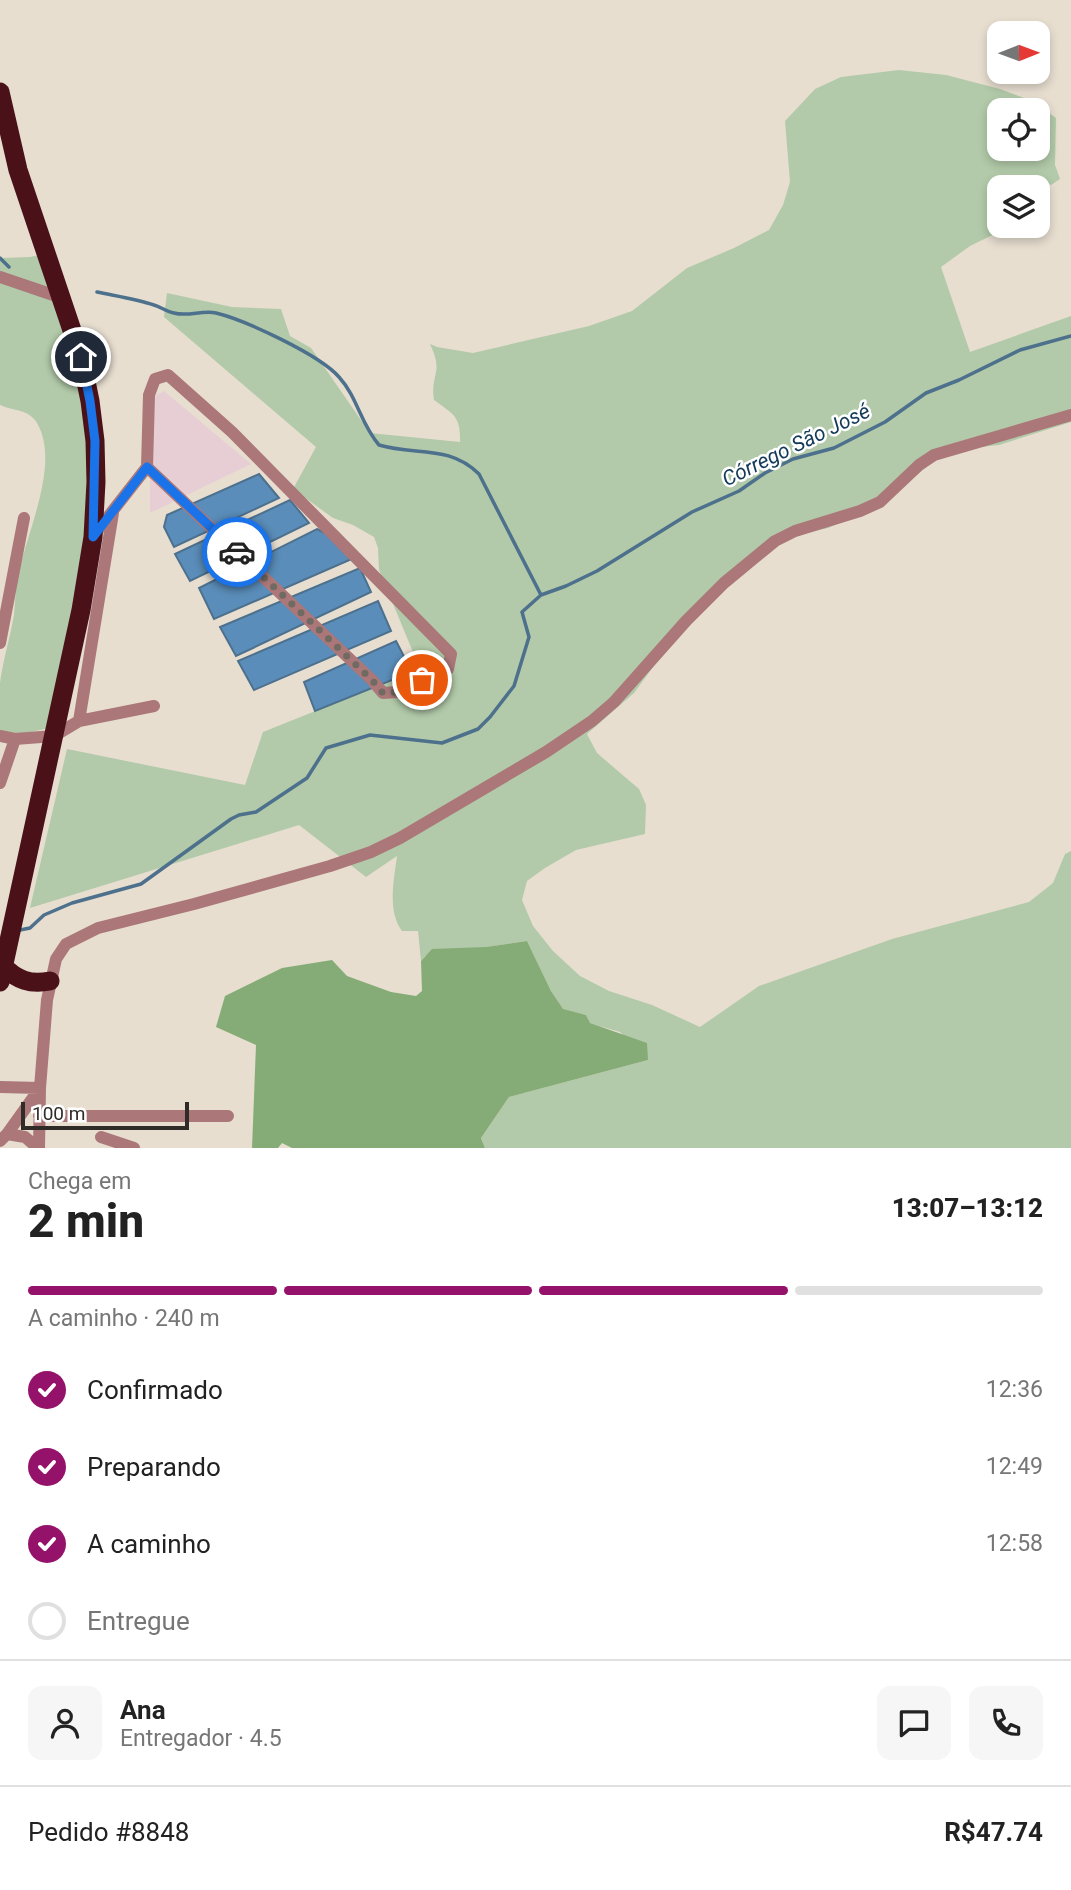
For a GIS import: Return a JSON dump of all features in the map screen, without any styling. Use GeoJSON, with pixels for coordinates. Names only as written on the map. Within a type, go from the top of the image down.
{"type":"FeatureCollection","features":[{"type":"Feature","properties":{"kind":"highway"},"geometry":{"type":"LineString","coordinates":[[0,92],[18,170],[81,357],[95,441],[93,537],[81,610],[54,736],[6,920],[1,974],[30,982],[50,981]]}},
{"type":"Feature","properties":{"kind":"street"},"geometry":{"type":"LineString","coordinates":[[0,277],[62,298]]}},
{"type":"Feature","properties":{"kind":"street"},"geometry":{"type":"LineString","coordinates":[[93,537],[147,467],[149,396],[155,379],[168,375],[232,432],[452,654],[448,669],[397,692],[383,693],[147,467]]}},
{"type":"Feature","properties":{"kind":"street"},"geometry":{"type":"LineString","coordinates":[[38,1148],[40,1087],[50,981],[56,958],[66,944],[98,928],[330,866],[371,852],[400,838],[546,752],[592,721],[614,702],[685,621],[724,583],[775,541],[795,531],[880,502],[919,465],[934,455],[1071,415]]}},
{"type":"Feature","properties":{"kind":"street"},"geometry":{"type":"LineString","coordinates":[[79,721],[113,512]]}},
{"type":"Feature","properties":{"kind":"street"},"geometry":{"type":"LineString","coordinates":[[0,643],[24,518]]}},
{"type":"Feature","properties":{"kind":"street"},"geometry":{"type":"LineString","coordinates":[[0,736],[15,739],[54,736],[79,721],[154,706]]}},
{"type":"Feature","properties":{"kind":"street"},"geometry":{"type":"LineString","coordinates":[[0,783],[15,739]]}},
{"type":"Feature","properties":{"kind":"street"},"geometry":{"type":"LineString","coordinates":[[0,1087],[40,1087]]}},
{"type":"Feature","properties":{"kind":"street"},"geometry":{"type":"LineString","coordinates":[[4,1138],[40,1087]]}},
{"type":"Feature","properties":{"kind":"street"},"geometry":{"type":"LineString","coordinates":[[39,1116],[228,1116]]}},
{"type":"Feature","properties":{"kind":"street"},"geometry":{"type":"LineString","coordinates":[[4,1138],[25,1137],[38,1148]]}},
{"type":"Feature","properties":{"kind":"street"},"geometry":{"type":"LineString","coordinates":[[101,1138],[134,1148]]}},
{"type":"Feature","properties":{"kind":"shaded area"},"geometry":{"type":"Polygon","coordinates":[[[164,391],[251,464],[150,513],[150,399],[164,391]]]}},
{"type":"Feature","properties":{"kind":"green space"},"geometry":{"type":"Polygon","coordinates":[[[899,70],[946,75],[1024,98],[987,98],[987,161],[1050,161],[1050,114],[1056,118],[1055,165],[1060,179],[1051,185],[1050,175],[987,175],[987,238],[970,246],[941,267],[970,352],[1071,316],[1071,422],[999,445],[955,450],[938,457],[883,504],[828,528],[774,540],[692,614],[634,693],[587,734],[597,753],[639,789],[646,805],[645,834],[576,850],[527,881],[522,900],[533,926],[553,951],[580,976],[609,991],[652,1005],[700,1027],[759,986],[892,939],[1029,902],[1053,883],[1065,854],[1071,851],[1071,1148],[485,1148],[481,1138],[509,1097],[648,1060],[620,1032],[589,1023],[586,1015],[563,1010],[527,941],[425,956],[421,961],[418,931],[402,931],[394,914],[393,885],[397,856],[366,877],[299,825],[30,908],[67,749],[245,785],[263,732],[420,669],[379,570],[378,548],[374,537],[333,518],[293,489],[316,447],[164,317],[167,293],[232,307],[281,309],[290,336],[311,348],[370,433],[460,442],[457,421],[434,400],[436,365],[430,344],[473,353],[589,326],[632,311],[687,268],[769,230],[783,205],[790,182],[785,121],[815,89],[841,77],[899,70]]]}},
{"type":"Feature","properties":{"kind":"green space"},"geometry":{"type":"Polygon","coordinates":[[[49,253],[93,455],[83,569],[49,728],[22,734],[0,731],[0,683],[14,615],[16,587],[39,502],[45,460],[44,440],[34,418],[0,405],[0,258],[49,253]]]}},
{"type":"Feature","properties":{"kind":"green space"},"geometry":{"type":"Polygon","coordinates":[[[527,941],[551,991],[563,1009],[586,1015],[590,1023],[647,1043],[648,1060],[509,1097],[481,1138],[485,1148],[292,1148],[282,1143],[278,1148],[252,1148],[256,1045],[216,1027],[225,996],[282,968],[332,960],[347,976],[391,992],[416,996],[422,991],[421,961],[432,949],[486,947],[527,941]]]}},
{"type":"Feature","properties":{"kind":"water"},"geometry":{"type":"Polygon","coordinates":[[[259,474],[279,498],[174,547],[164,527],[167,515],[259,474]]]}},
{"type":"Feature","properties":{"kind":"water"},"geometry":{"type":"Polygon","coordinates":[[[290,500],[309,523],[190,581],[175,554],[290,500]]]}},
{"type":"Feature","properties":{"kind":"water"},"geometry":{"type":"Polygon","coordinates":[[[317,529],[347,544],[354,558],[214,619],[199,588],[317,529]]]}},
{"type":"Feature","properties":{"kind":"water"},"geometry":{"type":"Polygon","coordinates":[[[360,568],[371,592],[236,656],[220,627],[360,568]]]}},
{"type":"Feature","properties":{"kind":"water"},"geometry":{"type":"Polygon","coordinates":[[[378,601],[391,631],[254,690],[238,661],[378,601]]]}},
{"type":"Feature","properties":{"kind":"water"},"geometry":{"type":"Polygon","coordinates":[[[396,641],[412,672],[315,711],[304,682],[396,641]]]}},
{"type":"Feature","properties":{"kind":"waterway"},"geometry":{"type":"LineString","coordinates":[[0,258],[9,267]]}},
{"type":"Feature","properties":{"kind":"waterway"},"geometry":{"type":"LineString","coordinates":[[97,292],[140,301],[179,314],[216,313],[281,339],[316,359],[345,385],[379,445],[456,458],[479,474],[541,595]]}},
{"type":"Feature","properties":{"kind":"waterway","name":"Córrego São José"},"geometry":{"type":"LineString","coordinates":[[20,930],[30,928],[44,915],[72,903],[141,884],[231,819],[256,812],[307,778],[326,748],[370,735],[442,743],[478,729],[514,686],[529,637],[522,612],[541,595],[597,571],[692,512],[739,491],[765,473],[793,459],[834,448],[885,422],[926,393],[1020,350],[1071,336]]}},
{"type":"Feature","properties":{"kind":"way so far"},"geometry":{"type":"LineString","coordinates":[[237,552],[383,693],[397,692],[422,680]]}},
{"type":"Feature","properties":{"kind":"route"},"geometry":{"type":"LineString","coordinates":[[81,357],[95,441],[93,537],[147,467],[237,552]]}}]}
